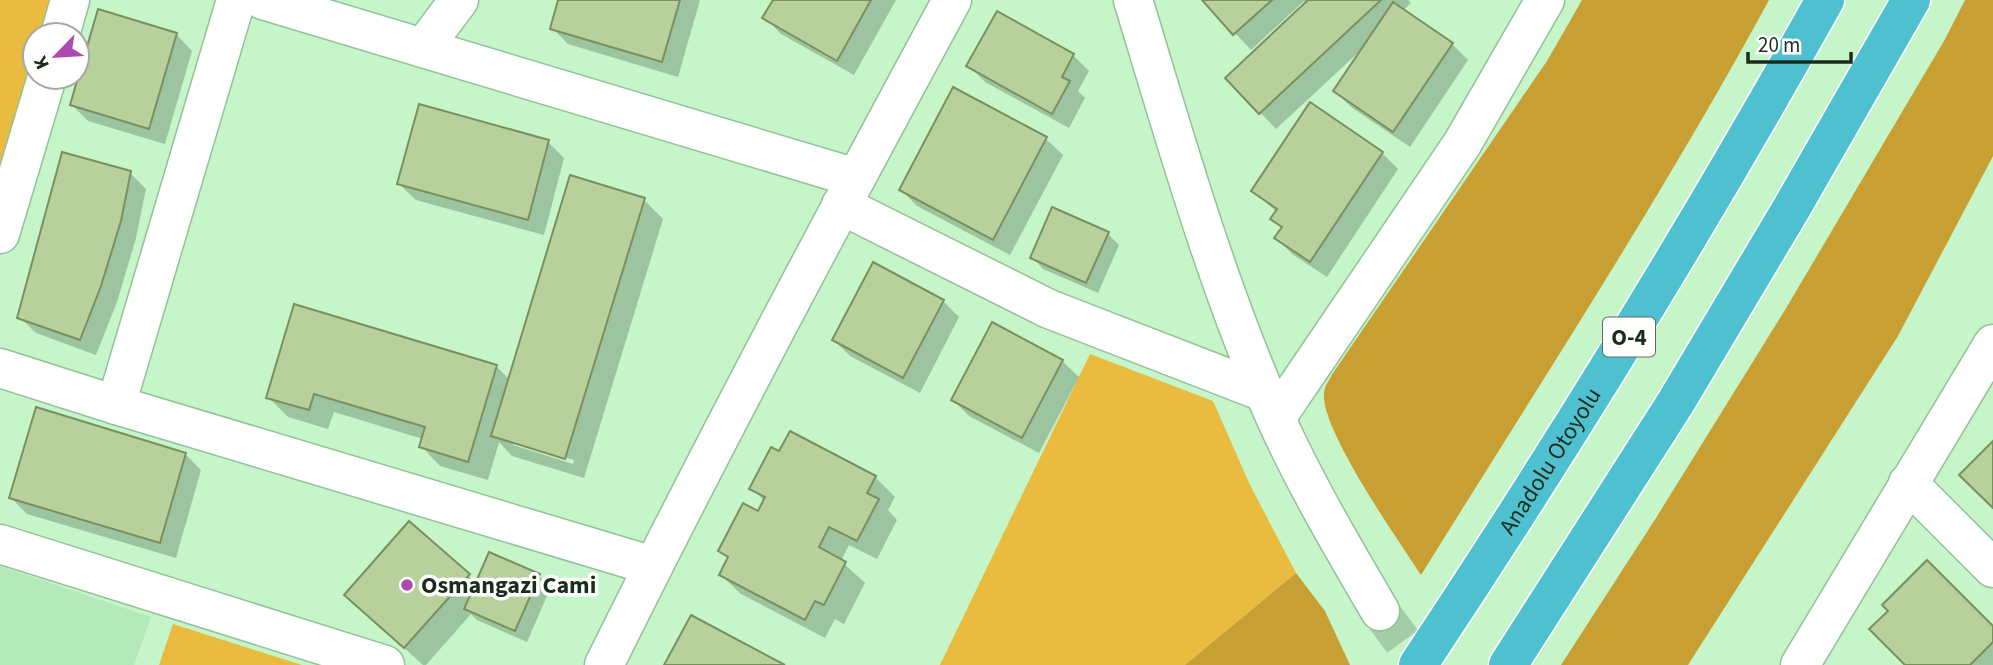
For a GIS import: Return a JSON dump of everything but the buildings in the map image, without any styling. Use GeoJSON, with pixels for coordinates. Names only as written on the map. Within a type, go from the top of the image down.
{"type":"FeatureCollection","features":[{"type":"Feature","properties":{"kind":"highway","name":"Anadolu Otoyolu"},"geometry":{"type":"LineString","coordinates":[[1419,665],[1617,356],[1825,0]]}},
{"type":"Feature","properties":{"kind":"highway"},"geometry":{"type":"LineString","coordinates":[[1508,665],[1676,402],[1911,0]]}},
{"type":"Feature","properties":{"kind":"street"},"geometry":{"type":"LineString","coordinates":[[64,21],[70,0]]}},
{"type":"Feature","properties":{"kind":"street"},"geometry":{"type":"LineString","coordinates":[[116,405],[236,0]]}},
{"type":"Feature","properties":{"kind":"street"},"geometry":{"type":"LineString","coordinates":[[263,0],[423,48],[849,191],[1049,309],[1271,406]]}},
{"type":"Feature","properties":{"kind":"street"},"geometry":{"type":"LineString","coordinates":[[423,48],[459,0]]}},
{"type":"Feature","properties":{"kind":"street"},"geometry":{"type":"LineString","coordinates":[[604,665],[849,191],[952,0]]}},
{"type":"Feature","properties":{"kind":"street"},"geometry":{"type":"LineString","coordinates":[[1133,0],[1224,288],[1271,406],[1318,502],[1380,611]]}},
{"type":"Feature","properties":{"kind":"street"},"geometry":{"type":"LineString","coordinates":[[1271,406],[1462,144],[1545,0]]}},
{"type":"Feature","properties":{"kind":"street"},"geometry":{"type":"LineString","coordinates":[[0,234],[43,91]]}},
{"type":"Feature","properties":{"kind":"street"},"geometry":{"type":"LineString","coordinates":[[1800,665],[1993,344]]}},
{"type":"Feature","properties":{"kind":"street"},"geometry":{"type":"LineString","coordinates":[[0,368],[653,566]]}},
{"type":"Feature","properties":{"kind":"street"},"geometry":{"type":"LineString","coordinates":[[1908,483],[1993,568]]}},
{"type":"Feature","properties":{"kind":"street"},"geometry":{"type":"LineString","coordinates":[[0,544],[385,665]]}},
{"type":"Feature","properties":{"kind":"shaded area"},"geometry":{"type":"Polygon","coordinates":[[[0,0],[50,0],[44,21],[21,21],[21,91],[24,91],[0,173],[0,0]]]}},
{"type":"Feature","properties":{"kind":"shaded area"},"geometry":{"type":"Polygon","coordinates":[[[1582,0],[1769,0],[1643,218],[1421,575],[1347,457],[1326,410],[1324,391],[1333,373],[1547,61],[1582,0]]]}},
{"type":"Feature","properties":{"kind":"shaded area"},"geometry":{"type":"Polygon","coordinates":[[[1965,0],[1993,0],[1993,156],[1898,336],[1688,665],[1561,665],[1785,310],[1944,41],[1965,0]]]}},
{"type":"Feature","properties":{"kind":"shaded area"},"geometry":{"type":"Polygon","coordinates":[[[1090,354],[1213,401],[1250,485],[1296,573],[1185,665],[940,665],[1090,354]]]}},
{"type":"Feature","properties":{"kind":"shaded area"},"geometry":{"type":"Polygon","coordinates":[[[0,566],[151,617],[134,665],[0,665],[0,566]]]}},
{"type":"Feature","properties":{"kind":"shaded area"},"geometry":{"type":"Polygon","coordinates":[[[1296,573],[1325,611],[1350,665],[1185,665],[1296,573]]]}},
{"type":"Feature","properties":{"kind":"shaded area"},"geometry":{"type":"Polygon","coordinates":[[[173,624],[302,665],[159,665],[173,624]]]}},
{"type":"Feature","properties":{"kind":"tunnel"},"geometry":{"type":"LineString","coordinates":[[1380,611],[1420,665]]}},
{"type":"Feature","properties":{"kind":"place","name":"Osmangazi Cami"},"geometry":{"type":"Point","coordinates":[407,585]}}]}
